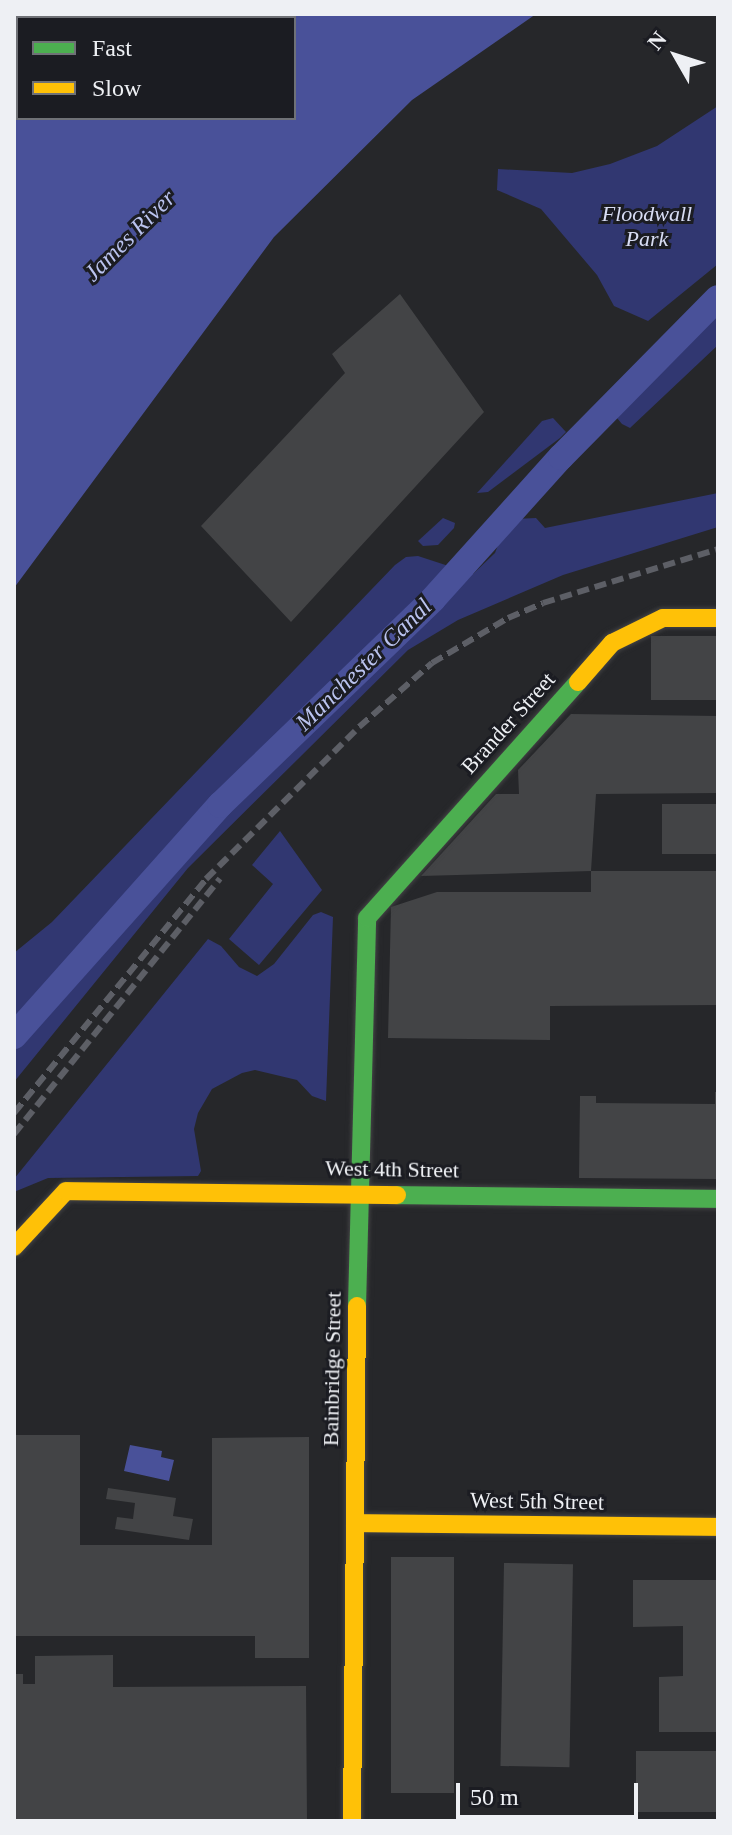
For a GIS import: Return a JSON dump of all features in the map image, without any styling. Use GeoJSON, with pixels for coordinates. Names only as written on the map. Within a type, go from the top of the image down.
{"type":"FeatureCollection","features":[{"type":"Feature","properties":{"kind":"street","name":"Brander Street"},"geometry":{"type":"LineString","coordinates":[[367,918],[612,643],[663,618],[718,618]]}},
{"type":"Feature","properties":{"kind":"street","name":"Bainbridge Street"},"geometry":{"type":"LineString","coordinates":[[352,1821],[358,1193],[367,918]]}},
{"type":"Feature","properties":{"kind":"street","name":"West 4th Street"},"geometry":{"type":"LineString","coordinates":[[14,1247],[66,1191],[718,1199]]}},
{"type":"Feature","properties":{"kind":"street","name":"West 5th Street"},"geometry":{"type":"LineString","coordinates":[[355,1523],[718,1527]]}},
{"type":"Feature","properties":{"kind":"green space","name":"Floodwall Park"},"geometry":{"type":"Polygon","coordinates":[[[718,106],[718,264],[648,321],[614,306],[597,275],[541,209],[497,190],[498,169],[572,173],[610,164],[657,146],[718,106]]]}},
{"type":"Feature","properties":{"kind":"green space"},"geometry":{"type":"Polygon","coordinates":[[[718,304],[718,345],[630,428],[622,424],[612,412],[649,374],[680,350],[718,304]]]}},
{"type":"Feature","properties":{"kind":"green space"},"geometry":{"type":"Polygon","coordinates":[[[553,418],[566,432],[560,438],[488,492],[477,493],[542,421],[553,418]]]}},
{"type":"Feature","properties":{"kind":"green space"},"geometry":{"type":"Polygon","coordinates":[[[718,493],[718,527],[563,575],[458,620],[408,650],[188,868],[14,1082],[14,953],[52,922],[395,565],[406,557],[418,556],[473,574],[495,553],[503,532],[514,519],[536,518],[545,528],[718,493]]]}},
{"type":"Feature","properties":{"kind":"green space"},"geometry":{"type":"Polygon","coordinates":[[[443,518],[455,523],[454,528],[438,545],[423,546],[418,541],[443,518]]]}},
{"type":"Feature","properties":{"kind":"green space"},"geometry":{"type":"Polygon","coordinates":[[[280,831],[322,890],[259,965],[229,939],[273,884],[252,865],[280,831]]]}},
{"type":"Feature","properties":{"kind":"green space"},"geometry":{"type":"Polygon","coordinates":[[[321,912],[333,917],[326,1101],[312,1096],[297,1080],[255,1070],[242,1073],[212,1089],[198,1113],[194,1129],[201,1171],[198,1176],[48,1178],[14,1192],[14,1179],[208,939],[221,946],[239,967],[257,976],[274,964],[313,915],[321,912]]]}},
{"type":"Feature","properties":{"kind":"shaded area"},"geometry":{"type":"Polygon","coordinates":[[[14,14],[61,14],[16,16],[14,112],[14,14]]]}},
{"type":"Feature","properties":{"kind":"water","name":"James River"},"geometry":{"type":"Polygon","coordinates":[[[536,14],[412,100],[274,237],[14,588],[16,108],[16,120],[296,120],[296,16],[60,16],[536,14]]]}},
{"type":"Feature","properties":{"kind":"water"},"geometry":{"type":"Polygon","coordinates":[[[130,1445],[162,1451],[161,1457],[174,1460],[169,1481],[124,1471],[130,1445]]]}},
{"type":"Feature","properties":{"kind":"building"},"geometry":{"type":"Polygon","coordinates":[[[400,294],[484,412],[291,622],[201,526],[345,373],[332,354],[400,294]]]}},
{"type":"Feature","properties":{"kind":"building"},"geometry":{"type":"Polygon","coordinates":[[[651,636],[718,636],[718,700],[651,700],[651,636]]]}},
{"type":"Feature","properties":{"kind":"building"},"geometry":{"type":"Polygon","coordinates":[[[571,714],[718,716],[718,793],[596,794],[591,871],[421,876],[496,794],[519,794],[518,770],[571,714]]]}},
{"type":"Feature","properties":{"kind":"building"},"geometry":{"type":"Polygon","coordinates":[[[662,804],[718,804],[718,854],[662,854],[662,804]]]}},
{"type":"Feature","properties":{"kind":"building"},"geometry":{"type":"Polygon","coordinates":[[[591,871],[718,871],[717,1005],[550,1006],[550,1040],[388,1038],[391,907],[437,892],[591,892],[591,871]]]}},
{"type":"Feature","properties":{"kind":"building"},"geometry":{"type":"Polygon","coordinates":[[[715,1092],[718,1092],[718,1179],[579,1178],[580,1096],[596,1096],[596,1103],[715,1104],[715,1092]]]}},
{"type":"Feature","properties":{"kind":"building"},"geometry":{"type":"Polygon","coordinates":[[[14,1435],[80,1435],[80,1545],[212,1545],[212,1438],[309,1437],[309,1658],[255,1658],[255,1636],[14,1636],[14,1435]]]}},
{"type":"Feature","properties":{"kind":"building"},"geometry":{"type":"Polygon","coordinates":[[[108,1488],[176,1498],[173,1516],[193,1519],[189,1540],[115,1529],[117,1517],[133,1519],[135,1503],[106,1499],[108,1488]]]}},
{"type":"Feature","properties":{"kind":"building"},"geometry":{"type":"Polygon","coordinates":[[[391,1557],[454,1557],[454,1793],[391,1793],[391,1557]]]}},
{"type":"Feature","properties":{"kind":"building"},"geometry":{"type":"Polygon","coordinates":[[[504,1563],[573,1564],[569,1767],[500,1766],[504,1563]]]}},
{"type":"Feature","properties":{"kind":"building"},"geometry":{"type":"Polygon","coordinates":[[[633,1580],[718,1580],[718,1732],[659,1732],[659,1677],[683,1676],[683,1626],[633,1627],[633,1580]]]}},
{"type":"Feature","properties":{"kind":"building"},"geometry":{"type":"Polygon","coordinates":[[[113,1655],[113,1687],[306,1686],[307,1821],[14,1821],[14,1674],[23,1674],[23,1684],[35,1684],[35,1656],[113,1655]]]}},
{"type":"Feature","properties":{"kind":"building"},"geometry":{"type":"Polygon","coordinates":[[[636,1751],[718,1751],[718,1812],[636,1812],[636,1751]]]}},
{"type":"Feature","properties":{"kind":"waterway","name":"Manchester Canal"},"geometry":{"type":"LineString","coordinates":[[14,1036],[220,805],[433,599],[561,457],[718,298]]}},
{"type":"Feature","properties":{"kind":"railway"},"geometry":{"type":"LineString","coordinates":[[14,1113],[206,879],[359,727],[432,663],[508,618],[543,603],[718,549]]}},
{"type":"Feature","properties":{"kind":"railway"},"geometry":{"type":"LineString","coordinates":[[14,1134],[220,879]]}},
{"type":"Feature","properties":{"kind":"traffic: fast"},"geometry":{"type":"LineString","coordinates":[[357,1306],[367,918],[578,682]]}},
{"type":"Feature","properties":{"kind":"traffic: fast"},"geometry":{"type":"LineString","coordinates":[[397,1195],[718,1199]]}},
{"type":"Feature","properties":{"kind":"traffic: slow"},"geometry":{"type":"LineString","coordinates":[[578,682],[612,643],[663,618],[718,618]]}},
{"type":"Feature","properties":{"kind":"traffic: slow"},"geometry":{"type":"LineString","coordinates":[[14,1247],[66,1191],[397,1195]]}},
{"type":"Feature","properties":{"kind":"traffic: slow"},"geometry":{"type":"LineString","coordinates":[[352,1821],[357,1306]]}},
{"type":"Feature","properties":{"kind":"traffic: slow"},"geometry":{"type":"LineString","coordinates":[[355,1523],[718,1527]]}}]}
